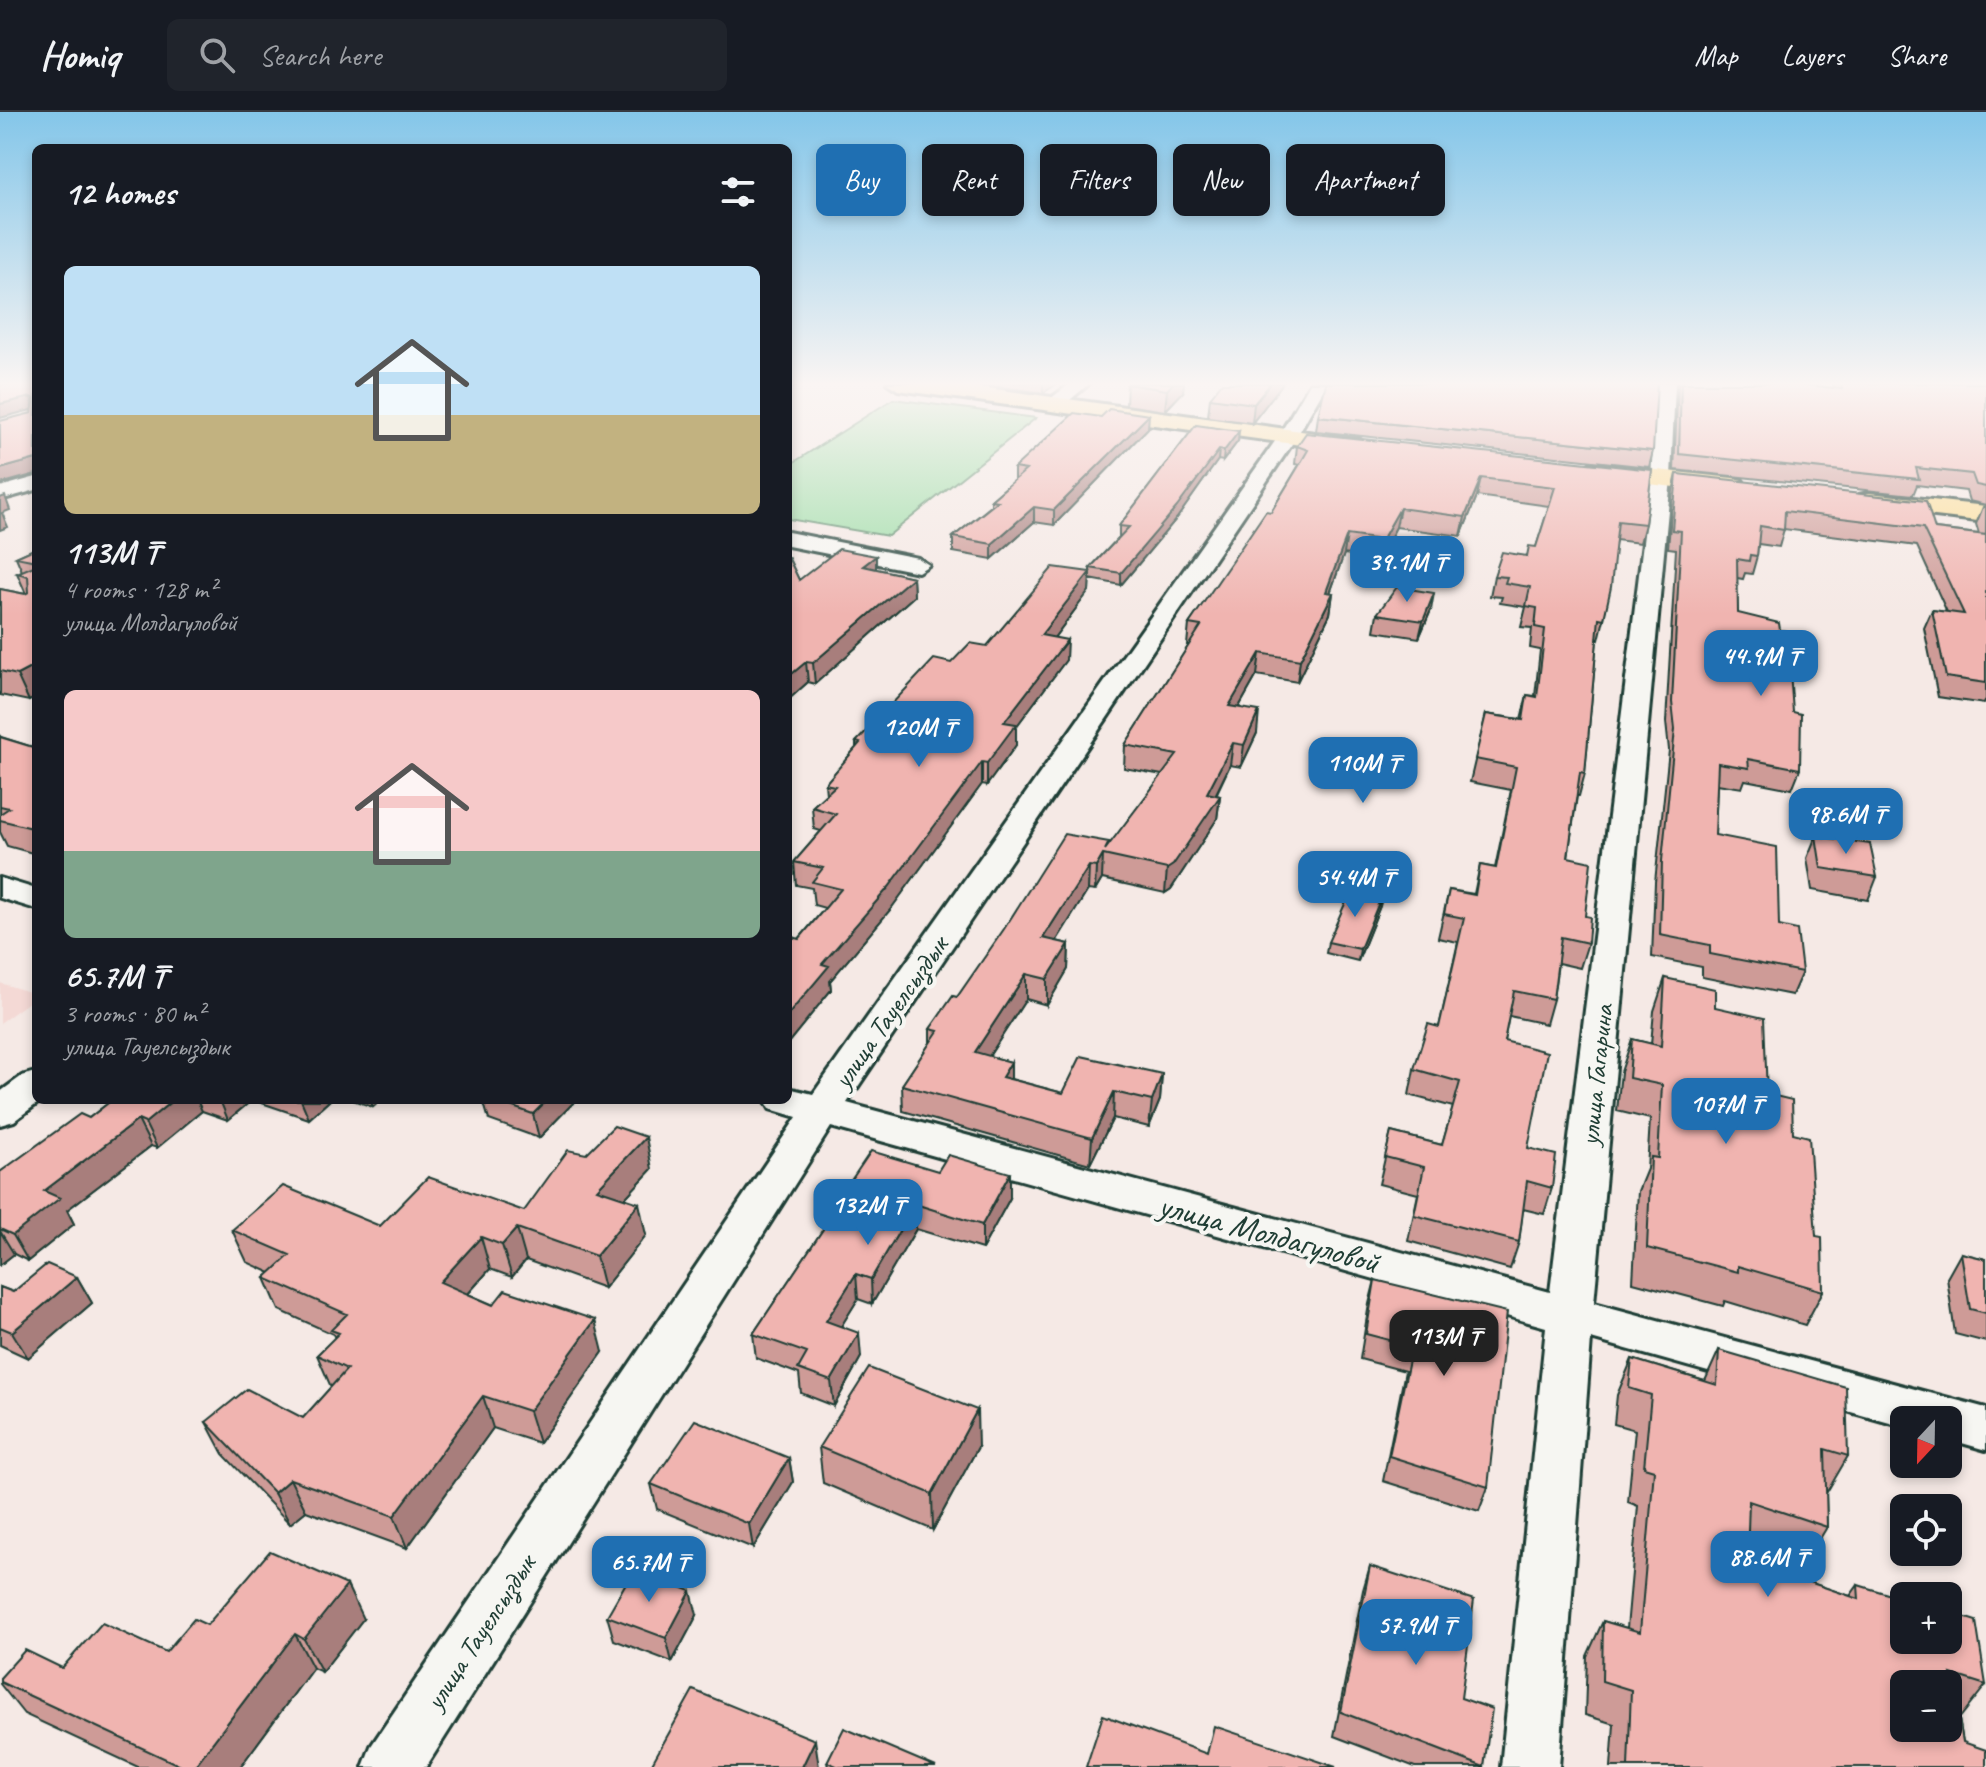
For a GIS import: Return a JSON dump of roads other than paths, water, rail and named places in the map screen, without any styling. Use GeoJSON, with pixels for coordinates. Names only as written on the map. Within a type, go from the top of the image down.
{"type":"FeatureCollection","features":[{"type":"Feature","properties":{"kind":"main road"},"geometry":{"type":"LineString","coordinates":[[1567,468],[1754,488]]}},
{"type":"Feature","properties":{"kind":"main road"},"geometry":{"type":"LineString","coordinates":[[1847,499],[1986,514]]}},
{"type":"Feature","properties":{"kind":"street","name":"улица Тауелсыздык"},"geometry":{"type":"LineString","coordinates":[[392,1767],[803,1105],[1271,460]]}},
{"type":"Feature","properties":{"kind":"street","name":"улица Гагарина"},"geometry":{"type":"LineString","coordinates":[[1530,1767],[1570,1316],[1662,460]]}},
{"type":"Feature","properties":{"kind":"street"},"geometry":{"type":"LineString","coordinates":[[7,492],[32,484]]}},
{"type":"Feature","properties":{"kind":"street"},"geometry":{"type":"LineString","coordinates":[[7,492],[32,491]]}},
{"type":"Feature","properties":{"kind":"street"},"geometry":{"type":"LineString","coordinates":[[792,540],[918,565]]}},
{"type":"Feature","properties":{"kind":"street"},"geometry":{"type":"LineString","coordinates":[[0,888],[32,898]]}},
{"type":"Feature","properties":{"kind":"street"},"geometry":{"type":"LineString","coordinates":[[0,1111],[32,1088]]}},
{"type":"Feature","properties":{"kind":"street","name":"улица Молдагуловой"},"geometry":{"type":"LineString","coordinates":[[803,1105],[1986,1429]]}}]}
